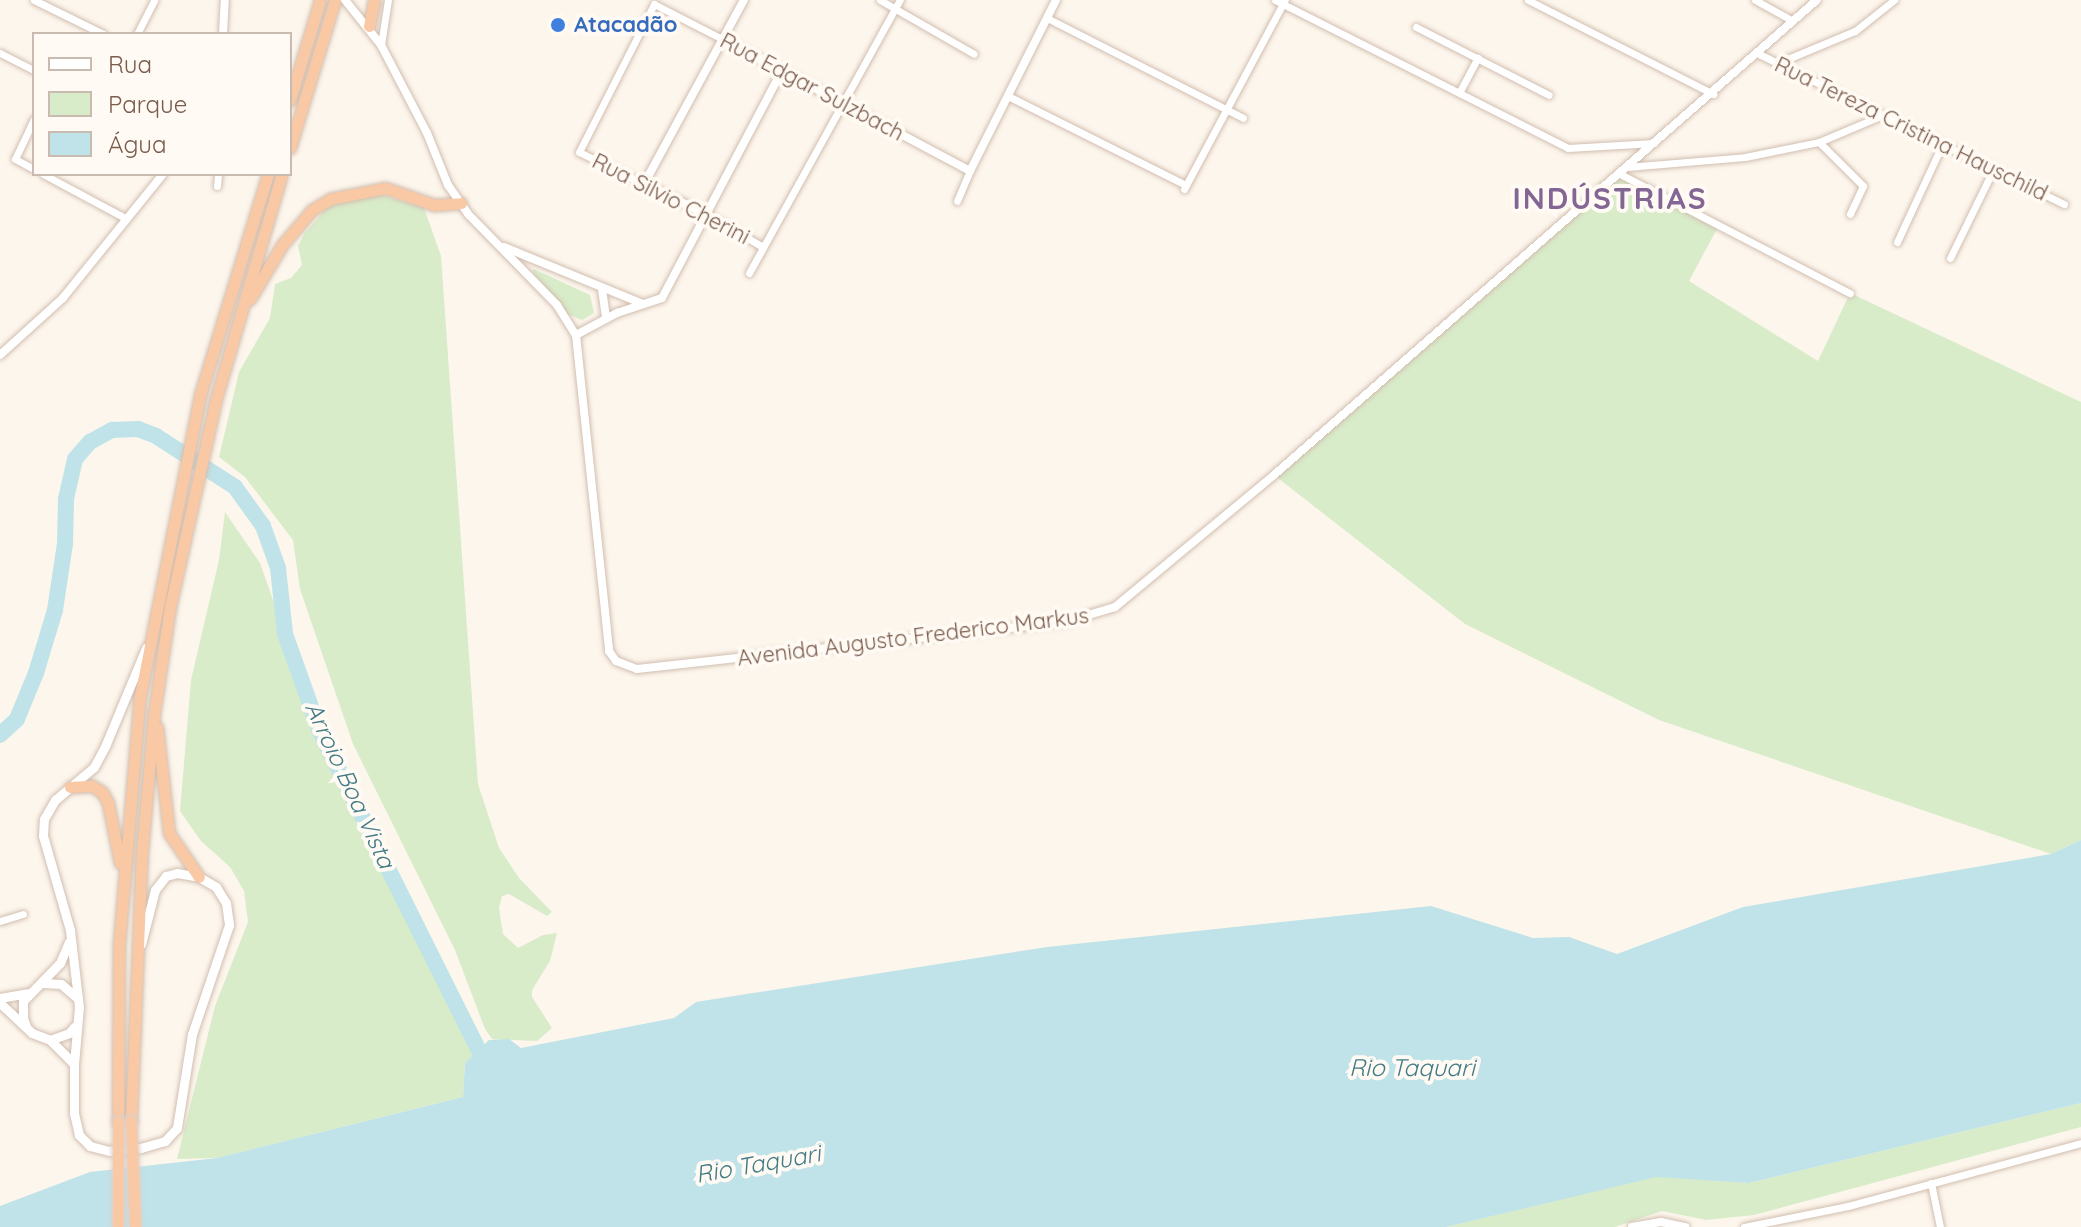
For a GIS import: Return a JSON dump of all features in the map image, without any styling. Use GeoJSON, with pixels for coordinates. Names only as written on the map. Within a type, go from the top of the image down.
{"type":"FeatureCollection","features":[{"type":"Feature","properties":{"kind":"highway"},"geometry":{"type":"LineString","coordinates":[[292,93],[320,0]]}},
{"type":"Feature","properties":{"kind":"highway"},"geometry":{"type":"LineString","coordinates":[[292,141],[335,0]]}},
{"type":"Feature","properties":{"kind":"highway"},"geometry":{"type":"LineString","coordinates":[[369,26],[374,0]]}},
{"type":"Feature","properties":{"kind":"highway"},"geometry":{"type":"LineString","coordinates":[[118,1227],[119,944],[140,696],[200,395],[267,176]]}},
{"type":"Feature","properties":{"kind":"highway"},"geometry":{"type":"LineString","coordinates":[[135,1227],[131,1121],[136,959],[154,714],[182,548],[216,399],[281,176]]}},
{"type":"Feature","properties":{"kind":"highway"},"geometry":{"type":"LineString","coordinates":[[240,317],[282,245],[312,210],[330,199],[385,188],[434,205],[461,203]]}},
{"type":"Feature","properties":{"kind":"highway"},"geometry":{"type":"LineString","coordinates":[[154,714],[163,759],[162,799],[169,833],[199,877]]}},
{"type":"Feature","properties":{"kind":"highway"},"geometry":{"type":"LineString","coordinates":[[70,787],[92,786],[102,792],[108,803],[123,881]]}},
{"type":"Feature","properties":{"kind":"main road"},"geometry":{"type":"LineString","coordinates":[[0,1000],[40,1038],[50,1040],[69,1033],[79,1017],[70,930],[43,836],[50,810],[70,787],[94,767],[151,634]]}},
{"type":"Feature","properties":{"kind":"main road"},"geometry":{"type":"LineString","coordinates":[[75,1026],[74,1113],[79,1135],[90,1146],[109,1151],[141,1148],[165,1141],[177,1128],[192,1034],[229,925],[226,903],[216,887],[199,877],[177,873],[166,876],[155,890],[136,959]]}},
{"type":"Feature","properties":{"kind":"main road"},"geometry":{"type":"LineString","coordinates":[[0,1000],[28,993],[43,983],[68,950],[70,930]]}},
{"type":"Feature","properties":{"kind":"main road"},"geometry":{"type":"LineString","coordinates":[[43,983],[61,984],[76,997]]}},
{"type":"Feature","properties":{"kind":"main road"},"geometry":{"type":"LineString","coordinates":[[26,1026],[22,1009],[28,993]]}},
{"type":"Feature","properties":{"kind":"main road"},"geometry":{"type":"LineString","coordinates":[[50,1040],[74,1064]]}},
{"type":"Feature","properties":{"kind":"street"},"geometry":{"type":"LineString","coordinates":[[34,0],[99,32]]}},
{"type":"Feature","properties":{"kind":"street"},"geometry":{"type":"LineString","coordinates":[[138,32],[154,0]]}},
{"type":"Feature","properties":{"kind":"street"},"geometry":{"type":"LineString","coordinates":[[223,32],[225,0]]}},
{"type":"Feature","properties":{"kind":"street","name":"Avenida Augusto Frederico Markus"},"geometry":{"type":"LineString","coordinates":[[345,0],[369,26],[381,45],[468,214],[557,305],[576,335],[609,651],[616,661],[637,669],[1065,622],[1108,611],[1145,586],[1759,54],[1817,0]]}},
{"type":"Feature","properties":{"kind":"street"},"geometry":{"type":"LineString","coordinates":[[381,45],[388,0]]}},
{"type":"Feature","properties":{"kind":"street"},"geometry":{"type":"LineString","coordinates":[[644,184],[744,0]]}},
{"type":"Feature","properties":{"kind":"street"},"geometry":{"type":"LineString","coordinates":[[880,0],[898,4],[974,54]]}},
{"type":"Feature","properties":{"kind":"street"},"geometry":{"type":"LineString","coordinates":[[957,201],[1056,0]]}},
{"type":"Feature","properties":{"kind":"street"},"geometry":{"type":"LineString","coordinates":[[1528,0],[1713,94]]}},
{"type":"Feature","properties":{"kind":"street"},"geometry":{"type":"LineString","coordinates":[[1755,0],[1793,21]]}},
{"type":"Feature","properties":{"kind":"street"},"geometry":{"type":"LineString","coordinates":[[1778,63],[1855,31],[1894,0]]}},
{"type":"Feature","properties":{"kind":"street"},"geometry":{"type":"LineString","coordinates":[[1008,96],[1185,187],[1281,1],[1568,148],[1654,143]]}},
{"type":"Feature","properties":{"kind":"street","name":"Rua Edgar Sulzbach"},"geometry":{"type":"LineString","coordinates":[[579,152],[654,4],[970,171]]}},
{"type":"Feature","properties":{"kind":"street"},"geometry":{"type":"LineString","coordinates":[[749,273],[898,4]]}},
{"type":"Feature","properties":{"kind":"street"},"geometry":{"type":"LineString","coordinates":[[1047,18],[1243,118]]}},
{"type":"Feature","properties":{"kind":"street"},"geometry":{"type":"LineString","coordinates":[[76,32],[81,23]]}},
{"type":"Feature","properties":{"kind":"street"},"geometry":{"type":"LineString","coordinates":[[1416,27],[1549,95]]}},
{"type":"Feature","properties":{"kind":"street"},"geometry":{"type":"LineString","coordinates":[[0,53],[32,69]]}},
{"type":"Feature","properties":{"kind":"street","name":"Rua Tereza Cristina Hauschild"},"geometry":{"type":"LineString","coordinates":[[1759,54],[2064,204]]}},
{"type":"Feature","properties":{"kind":"street"},"geometry":{"type":"LineString","coordinates":[[1459,93],[1478,58]]}},
{"type":"Feature","properties":{"kind":"street"},"geometry":{"type":"LineString","coordinates":[[576,335],[606,318],[662,298],[782,70]]}},
{"type":"Feature","properties":{"kind":"street"},"geometry":{"type":"LineString","coordinates":[[1623,171],[1745,157],[1819,142],[1883,115]]}},
{"type":"Feature","properties":{"kind":"street"},"geometry":{"type":"LineString","coordinates":[[32,123],[15,159],[32,168]]}},
{"type":"Feature","properties":{"kind":"street"},"geometry":{"type":"LineString","coordinates":[[1819,142],[1863,186],[1850,214]]}},
{"type":"Feature","properties":{"kind":"street"},"geometry":{"type":"LineString","coordinates":[[1897,242],[1943,143]]}},
{"type":"Feature","properties":{"kind":"street","name":"Rua Silvio Cherini"},"geometry":{"type":"LineString","coordinates":[[579,152],[706,214],[763,247]]}},
{"type":"Feature","properties":{"kind":"street"},"geometry":{"type":"LineString","coordinates":[[1950,258],[1994,168]]}},
{"type":"Feature","properties":{"kind":"street"},"geometry":{"type":"LineString","coordinates":[[1623,171],[1850,293]]}},
{"type":"Feature","properties":{"kind":"street"},"geometry":{"type":"LineString","coordinates":[[47,176],[127,219]]}},
{"type":"Feature","properties":{"kind":"street"},"geometry":{"type":"LineString","coordinates":[[0,355],[63,298],[161,176]]}},
{"type":"Feature","properties":{"kind":"street"},"geometry":{"type":"LineString","coordinates":[[217,186],[218,176]]}},
{"type":"Feature","properties":{"kind":"street"},"geometry":{"type":"LineString","coordinates":[[499,245],[643,305]]}},
{"type":"Feature","properties":{"kind":"street"},"geometry":{"type":"LineString","coordinates":[[602,289],[606,318]]}},
{"type":"Feature","properties":{"kind":"street"},"geometry":{"type":"LineString","coordinates":[[0,921],[23,914]]}},
{"type":"Feature","properties":{"kind":"street"},"geometry":{"type":"LineString","coordinates":[[1748,1227],[1848,1206],[2081,1143]]}},
{"type":"Feature","properties":{"kind":"street"},"geometry":{"type":"LineString","coordinates":[[1931,1183],[1940,1227]]}},
{"type":"Feature","properties":{"kind":"street"},"geometry":{"type":"LineString","coordinates":[[1632,1227],[1661,1222],[1687,1227]]}},
{"type":"Feature","properties":{"kind":"green space"},"geometry":{"type":"Polygon","coordinates":[[[1620,174],[1719,225],[1689,281],[1818,361],[1850,293],[2081,402],[2081,840],[2051,854],[1659,720],[1465,624],[1274,475],[1620,174]]]}},
{"type":"Feature","properties":{"kind":"green space"},"geometry":{"type":"Polygon","coordinates":[[[378,194],[424,208],[441,256],[478,784],[499,848],[519,878],[552,912],[547,916],[509,894],[502,896],[499,908],[503,934],[518,948],[543,935],[557,933],[550,961],[532,990],[532,997],[552,1028],[537,1041],[492,1039],[485,1029],[455,950],[353,744],[300,589],[293,540],[245,477],[219,457],[239,372],[270,318],[275,284],[291,278],[302,265],[298,246],[304,234],[332,202],[378,194]]]}},
{"type":"Feature","properties":{"kind":"green space"},"geometry":{"type":"Polygon","coordinates":[[[534,269],[590,295],[594,313],[582,320],[567,314],[532,271],[534,269]]]}},
{"type":"Feature","properties":{"kind":"green space"},"geometry":{"type":"Polygon","coordinates":[[[225,512],[260,563],[331,766],[478,1051],[465,1063],[463,1097],[217,1158],[177,1159],[215,1006],[248,922],[244,891],[230,867],[201,841],[180,811],[191,680],[219,560],[225,512]]]}},
{"type":"Feature","properties":{"kind":"green space"},"geometry":{"type":"Polygon","coordinates":[[[2081,1103],[2081,1127],[1754,1215],[1706,1220],[1662,1211],[1615,1227],[1446,1227],[1656,1176],[1749,1183],[2081,1103]]]}},
{"type":"Feature","properties":{"kind":"water","name":"Rio Taquari"},"geometry":{"type":"Polygon","coordinates":[[[2081,840],[2081,1103],[1749,1183],[1656,1177],[1446,1227],[0,1227],[0,1206],[90,1172],[217,1158],[463,1097],[465,1063],[489,1040],[509,1039],[521,1048],[674,1018],[696,1002],[1047,947],[1431,906],[1533,938],[1569,937],[1617,954],[1743,907],[2051,854],[2081,840]]]}},
{"type":"Feature","properties":{"kind":"waterway","name":"Arroio Boa Vista"},"geometry":{"type":"LineString","coordinates":[[0,735],[17,719],[36,673],[55,610],[65,544],[66,499],[75,459],[90,442],[112,430],[138,429],[156,436],[235,487],[263,526],[278,568],[285,634],[320,732],[488,1069]]}},
{"type":"Feature","properties":{"kind":"place","name":"Atacadão"},"geometry":{"type":"Point","coordinates":[558,25]}},
{"type":"Feature","properties":{"kind":"district","name":"INDÚSTRIAS"},"geometry":{"type":"Point","coordinates":[1610,198]}}]}
